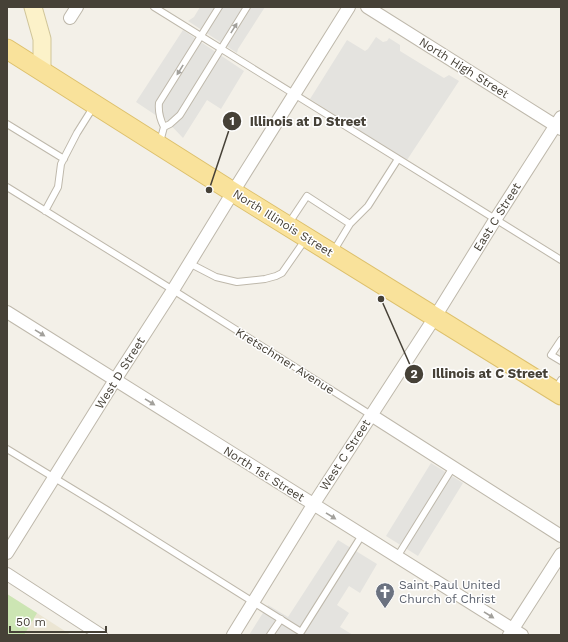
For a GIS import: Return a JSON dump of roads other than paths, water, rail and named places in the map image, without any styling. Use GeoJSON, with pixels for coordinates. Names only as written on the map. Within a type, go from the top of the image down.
{"type":"FeatureCollection","features":[{"type":"Feature","properties":{"kind":"main road"},"geometry":{"type":"LineString","coordinates":[[33,7],[42,39],[42,71]]}},
{"type":"Feature","properties":{"kind":"main road","name":"North Illinois Street"},"geometry":{"type":"LineString","coordinates":[[7,49],[95,104],[162,136],[233,192],[435,317],[559,389]]}},
{"type":"Feature","properties":{"kind":"street"},"geometry":{"type":"LineString","coordinates":[[70,18],[77,7]]}},
{"type":"Feature","properties":{"kind":"street","name":"West D Street"},"geometry":{"type":"LineString","coordinates":[[7,553],[349,7]]}},
{"type":"Feature","properties":{"kind":"street","name":"North High Street"},"geometry":{"type":"LineString","coordinates":[[367,7],[559,124]]}},
{"type":"Feature","properties":{"kind":"street","name":"East C Street"},"geometry":{"type":"LineString","coordinates":[[435,317],[495,220],[559,124]]}},
{"type":"Feature","properties":{"kind":"street","name":"North 1st Street"},"geometry":{"type":"LineString","coordinates":[[7,312],[397,557],[515,633]]}},
{"type":"Feature","properties":{"kind":"street","name":"West C Street"},"geometry":{"type":"LineString","coordinates":[[233,635],[313,505],[435,317]]}},
{"type":"Feature","properties":{"kind":"street","name":"Kretschmer Avenue"},"geometry":{"type":"LineString","coordinates":[[371,415],[561,536]]}},
{"type":"Feature","properties":{"kind":"street"},"geometry":{"type":"LineString","coordinates":[[515,633],[561,554]]}},
{"type":"Feature","properties":{"kind":"street"},"geometry":{"type":"LineString","coordinates":[[7,574],[102,635]]}},
{"type":"Feature","properties":{"kind":"lane"},"geometry":{"type":"LineString","coordinates":[[154,7],[561,260]]}},
{"type":"Feature","properties":{"kind":"lane"},"geometry":{"type":"LineString","coordinates":[[162,136],[158,110],[159,103],[219,7]]}},
{"type":"Feature","properties":{"kind":"lane"},"geometry":{"type":"LineString","coordinates":[[162,136],[170,124],[180,115],[247,7]]}},
{"type":"Feature","properties":{"kind":"lane"},"geometry":{"type":"LineString","coordinates":[[45,210],[58,187],[61,164],[77,133],[95,104]]}},
{"type":"Feature","properties":{"kind":"lane"},"geometry":{"type":"LineString","coordinates":[[7,124],[64,159]]}},
{"type":"Feature","properties":{"kind":"lane"},"geometry":{"type":"LineString","coordinates":[[332,253],[350,224],[368,206],[398,159]]}},
{"type":"Feature","properties":{"kind":"lane","name":"Kretschmer Avenue"},"geometry":{"type":"LineString","coordinates":[[7,187],[371,415]]}},
{"type":"Feature","properties":{"kind":"lane"},"geometry":{"type":"LineString","coordinates":[[288,225],[307,196],[350,224]]}},
{"type":"Feature","properties":{"kind":"lane"},"geometry":{"type":"LineString","coordinates":[[190,263],[216,277],[237,282],[265,279],[282,273],[307,238]]}},
{"type":"Feature","properties":{"kind":"lane"},"geometry":{"type":"LineString","coordinates":[[561,340],[551,355],[561,361]]}},
{"type":"Feature","properties":{"kind":"lane"},"geometry":{"type":"LineString","coordinates":[[7,449],[303,634],[362,535]]}},
{"type":"Feature","properties":{"kind":"lane"},"geometry":{"type":"LineString","coordinates":[[397,557],[453,468]]}},
{"type":"Feature","properties":{"kind":"lane"},"geometry":{"type":"LineString","coordinates":[[270,635],[280,619]]}},
{"type":"Feature","properties":{"kind":"place","name":"Illinois at D Street"},"geometry":{"type":"Point","coordinates":[209,190]}},
{"type":"Feature","properties":{"kind":"place","name":"Illinois at C Street"},"geometry":{"type":"Point","coordinates":[381,299]}},
{"type":"Feature","properties":{"kind":"place","name":"Saint Paul United Church of Christ"},"geometry":{"type":"Point","coordinates":[385,609]}}]}
